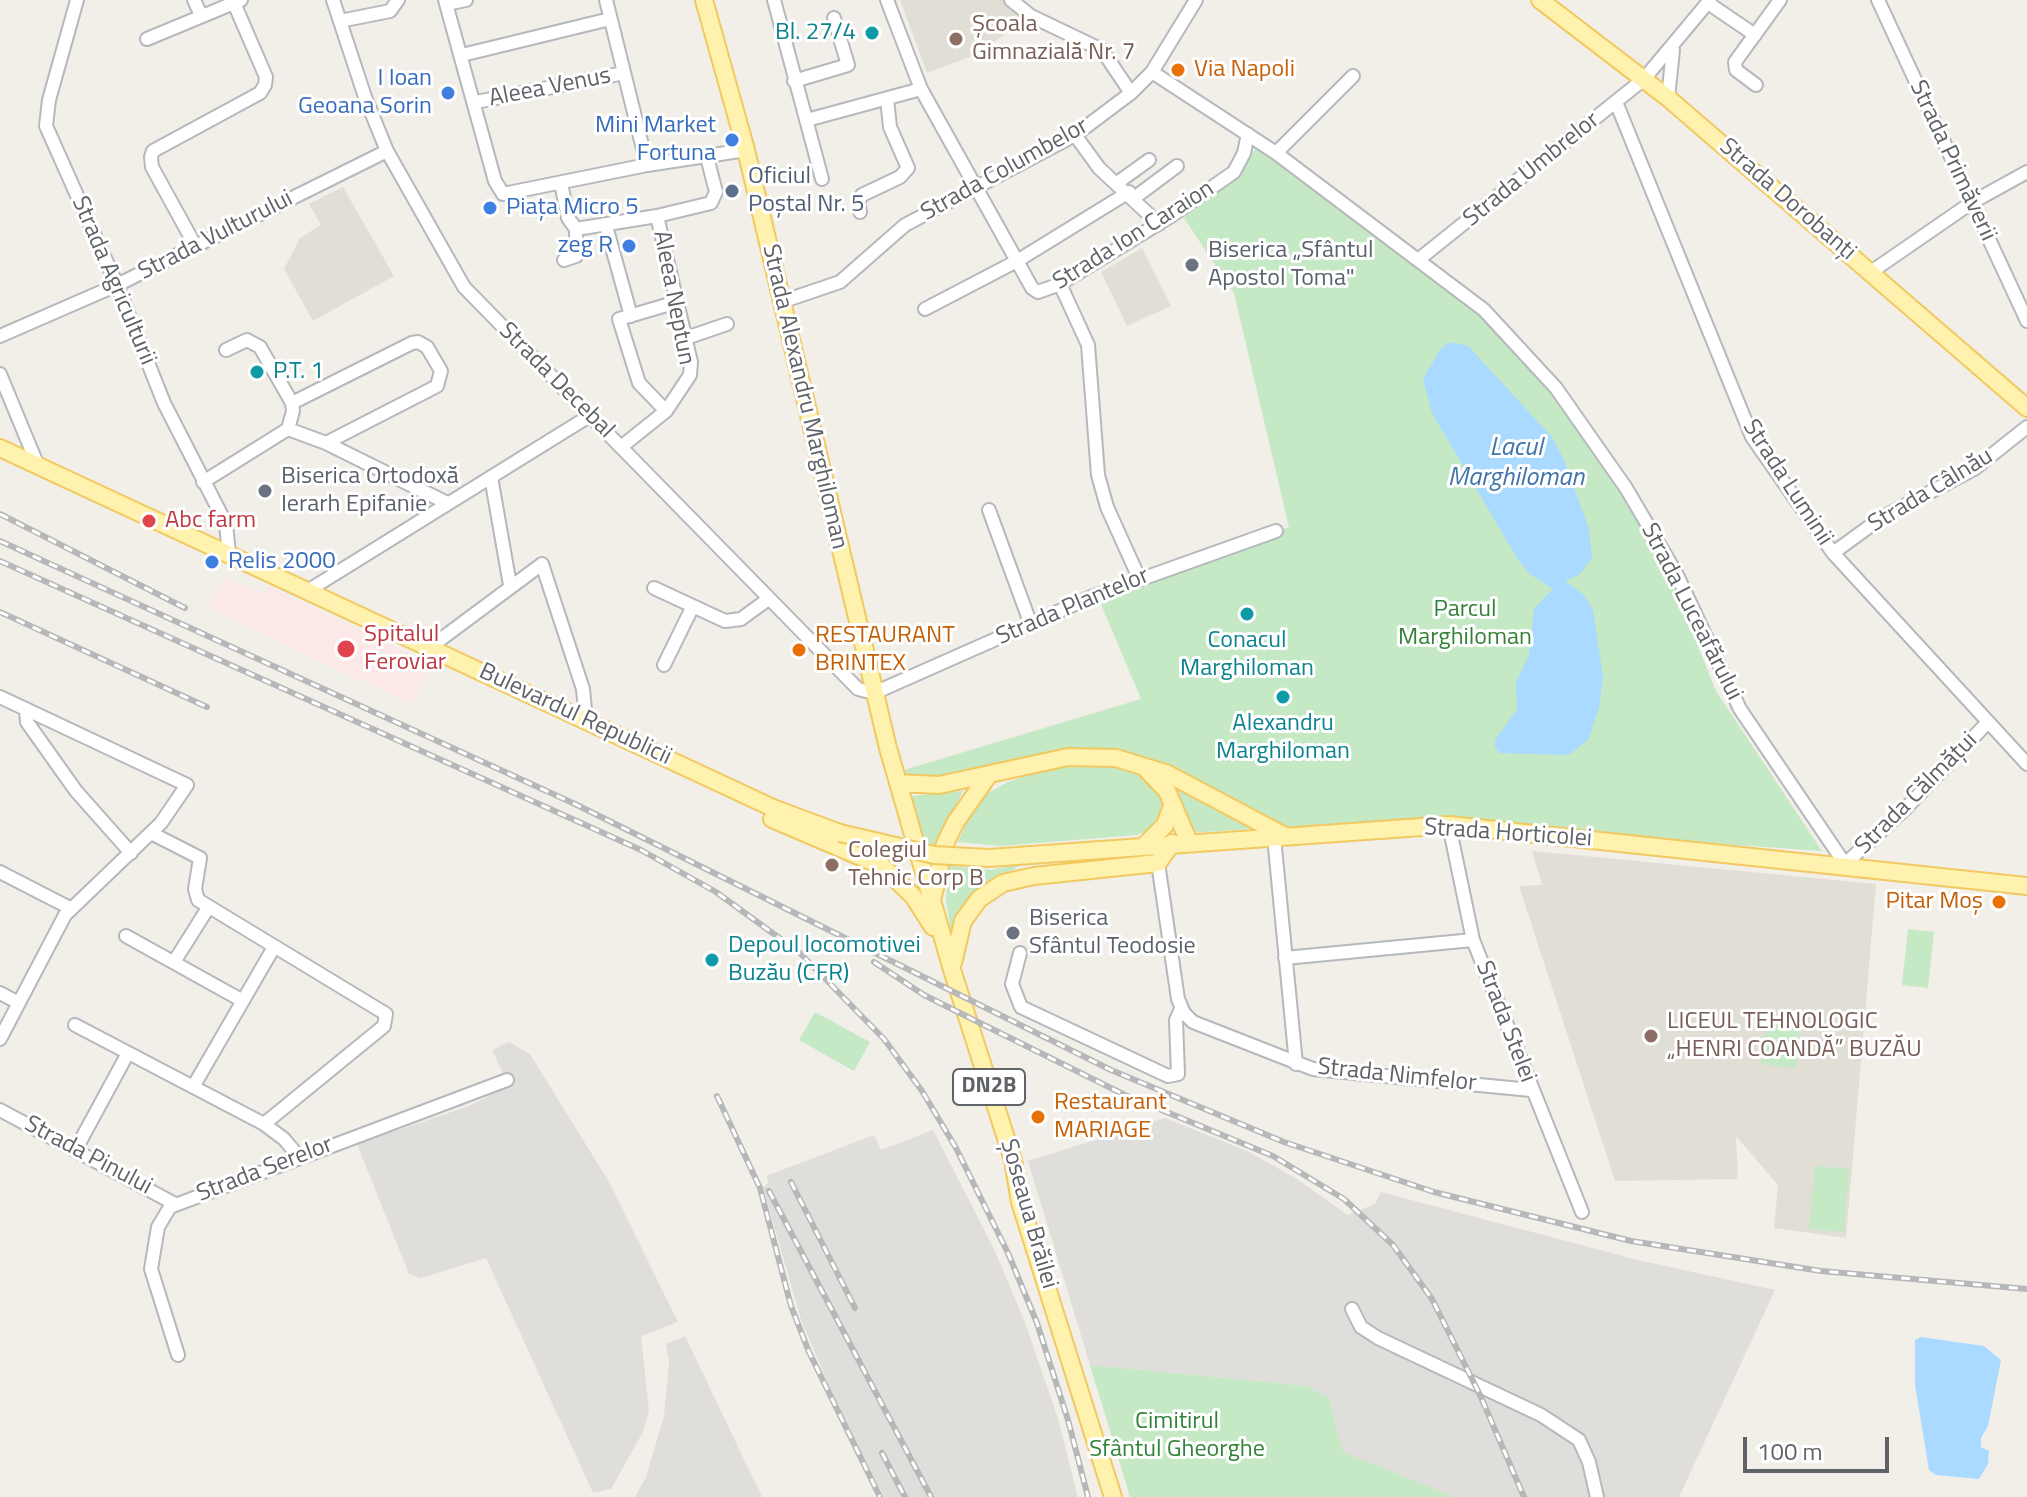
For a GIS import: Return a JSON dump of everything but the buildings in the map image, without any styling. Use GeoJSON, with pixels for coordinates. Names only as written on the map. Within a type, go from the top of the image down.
{"type":"FeatureCollection","features":[{"type":"Feature","properties":{"kind":"main road","name":"Strada Alexandru Marghiloman"},"geometry":{"type":"LineString","coordinates":[[704,0],[746,150],[888,748]]}},
{"type":"Feature","properties":{"kind":"main road","name":"Strada Dorobanți"},"geometry":{"type":"LineString","coordinates":[[1540,0],[1668,98],[2027,408]]}},
{"type":"Feature","properties":{"kind":"main road","name":"Bulevardul Republicii"},"geometry":{"type":"LineString","coordinates":[[0,448],[773,808],[840,833],[934,855],[989,858]]}},
{"type":"Feature","properties":{"kind":"main road","name":"Șoseaua Brăilei"},"geometry":{"type":"LineString","coordinates":[[888,748],[953,973],[1013,1160],[1020,1202],[1113,1497]]}},
{"type":"Feature","properties":{"kind":"main road"},"geometry":{"type":"LineString","coordinates":[[898,783],[939,785],[1090,755],[1142,765],[1168,774],[1280,837]]}},
{"type":"Feature","properties":{"kind":"main road"},"geometry":{"type":"LineString","coordinates":[[953,973],[963,921],[979,899],[1003,883],[1034,876],[1158,863],[1181,843],[1167,791],[1142,765]]}},
{"type":"Feature","properties":{"kind":"main road"},"geometry":{"type":"LineString","coordinates":[[698,772],[757,811],[890,872],[922,908],[953,973]]}},
{"type":"Feature","properties":{"kind":"main road"},"geometry":{"type":"LineString","coordinates":[[932,902],[945,844],[955,823],[988,776]]}},
{"type":"Feature","properties":{"kind":"main road"},"geometry":{"type":"LineString","coordinates":[[1144,846],[1165,825],[1172,806]]}},
{"type":"Feature","properties":{"kind":"main road"},"geometry":{"type":"LineString","coordinates":[[1241,813],[1255,827],[1250,838]]}},
{"type":"Feature","properties":{"kind":"main road","name":"Strada Horticolei"},"geometry":{"type":"LineString","coordinates":[[989,858],[1044,857],[1181,843],[1449,825],[1845,864],[2027,886]]}},
{"type":"Feature","properties":{"kind":"street","name":"Strada Agriculturii"},"geometry":{"type":"LineString","coordinates":[[77,0],[49,100],[46,126],[117,285],[164,403],[226,524],[229,554]]}},
{"type":"Feature","properties":{"kind":"street"},"geometry":{"type":"LineString","coordinates":[[194,0],[201,15]]}},
{"type":"Feature","properties":{"kind":"street","name":"Strada Decebal"},"geometry":{"type":"LineString","coordinates":[[333,0],[387,151],[464,287],[850,683],[866,694],[874,693]]}},
{"type":"Feature","properties":{"kind":"street"},"geometry":{"type":"LineString","coordinates":[[340,21],[390,11],[398,0]]}},
{"type":"Feature","properties":{"kind":"street"},"geometry":{"type":"LineString","coordinates":[[466,0],[446,2],[476,102],[495,181],[503,194],[647,165],[746,150]]}},
{"type":"Feature","properties":{"kind":"street"},"geometry":{"type":"LineString","coordinates":[[606,0],[647,165]]}},
{"type":"Feature","properties":{"kind":"street"},"geometry":{"type":"LineString","coordinates":[[774,0],[822,179]]}},
{"type":"Feature","properties":{"kind":"street"},"geometry":{"type":"LineString","coordinates":[[887,0],[921,89],[1017,261]]}},
{"type":"Feature","properties":{"kind":"street"},"geometry":{"type":"LineString","coordinates":[[1011,0],[1031,16],[1102,50],[1131,93]]}},
{"type":"Feature","properties":{"kind":"street","name":"Strada Columbelor"},"geometry":{"type":"LineString","coordinates":[[781,302],[840,282],[905,225],[1075,135],[1131,93],[1152,72],[1196,0]]}},
{"type":"Feature","properties":{"kind":"street"},"geometry":{"type":"LineString","coordinates":[[1756,85],[1735,67],[1780,0]]}},
{"type":"Feature","properties":{"kind":"street"},"geometry":{"type":"LineString","coordinates":[[147,39],[237,2],[266,77],[260,93],[153,151],[152,167],[196,247]]}},
{"type":"Feature","properties":{"kind":"street"},"geometry":{"type":"LineString","coordinates":[[1709,2],[1755,35]]}},
{"type":"Feature","properties":{"kind":"street","name":"Strada Umbrelor"},"geometry":{"type":"LineString","coordinates":[[1418,260],[1644,79],[1709,2]]}},
{"type":"Feature","properties":{"kind":"street","name":"Strada Primăverii"},"geometry":{"type":"LineString","coordinates":[[1883,2],[1971,203],[2027,321]]}},
{"type":"Feature","properties":{"kind":"street"},"geometry":{"type":"LineString","coordinates":[[794,81],[848,65],[834,18]]}},
{"type":"Feature","properties":{"kind":"street"},"geometry":{"type":"LineString","coordinates":[[462,55],[610,19]]}},
{"type":"Feature","properties":{"kind":"street"},"geometry":{"type":"LineString","coordinates":[[1668,98],[1673,48]]}},
{"type":"Feature","properties":{"kind":"street","name":"Strada Luceafărului"},"geometry":{"type":"LineString","coordinates":[[1152,72],[1276,153],[1484,310],[1556,388],[1617,475],[1676,573],[1728,688],[1845,864]]}},
{"type":"Feature","properties":{"kind":"street","name":"Aleea Venus"},"geometry":{"type":"LineString","coordinates":[[476,102],[624,73]]}},
{"type":"Feature","properties":{"kind":"street"},"geometry":{"type":"LineString","coordinates":[[1276,153],[1353,76]]}},
{"type":"Feature","properties":{"kind":"street"},"geometry":{"type":"LineString","coordinates":[[807,120],[921,89]]}},
{"type":"Feature","properties":{"kind":"street"},"geometry":{"type":"LineString","coordinates":[[860,212],[858,202],[862,195],[900,177],[908,168],[890,127],[887,99]]}},
{"type":"Feature","properties":{"kind":"street","name":"Strada Luminii"},"geometry":{"type":"LineString","coordinates":[[1616,102],[1752,437],[1833,553],[2027,764]]}},
{"type":"Feature","properties":{"kind":"street","name":"Strada Ion Caraion"},"geometry":{"type":"LineString","coordinates":[[1017,261],[1038,292],[1060,284],[1159,224],[1234,172],[1244,153],[1248,134]]}},
{"type":"Feature","properties":{"kind":"street"},"geometry":{"type":"LineString","coordinates":[[1075,135],[1099,168],[1159,224]]}},
{"type":"Feature","properties":{"kind":"street","name":"Strada Vulturului"},"geometry":{"type":"LineString","coordinates":[[0,336],[117,285],[387,151]]}},
{"type":"Feature","properties":{"kind":"street","name":"Aleea Neptun"},"geometry":{"type":"LineString","coordinates":[[576,229],[606,226],[711,203],[716,192],[707,157]]}},
{"type":"Feature","properties":{"kind":"street"},"geometry":{"type":"LineString","coordinates":[[1117,183],[1149,160]]}},
{"type":"Feature","properties":{"kind":"street"},"geometry":{"type":"LineString","coordinates":[[925,309],[1017,261],[1177,166]]}},
{"type":"Feature","properties":{"kind":"street"},"geometry":{"type":"LineString","coordinates":[[1871,272],[1971,203],[2027,172]]}},
{"type":"Feature","properties":{"kind":"street"},"geometry":{"type":"LineString","coordinates":[[561,183],[568,218],[576,229],[576,256],[564,260]]}},
{"type":"Feature","properties":{"kind":"street","name":"Aleea Neptun"},"geometry":{"type":"LineString","coordinates":[[621,447],[666,411],[690,375],[691,362],[657,216]]}},
{"type":"Feature","properties":{"kind":"street"},"geometry":{"type":"LineString","coordinates":[[606,226],[631,316]]}},
{"type":"Feature","properties":{"kind":"street"},"geometry":{"type":"LineString","coordinates":[[1060,284],[1088,345],[1098,475],[1107,507],[1139,578]]}},
{"type":"Feature","properties":{"kind":"street"},"geometry":{"type":"LineString","coordinates":[[666,411],[639,383],[619,319],[677,302]]}},
{"type":"Feature","properties":{"kind":"street"},"geometry":{"type":"LineString","coordinates":[[686,338],[727,324]]}},
{"type":"Feature","properties":{"kind":"street"},"geometry":{"type":"LineString","coordinates":[[203,482],[288,429],[292,403],[260,347],[247,340],[226,350]]}},
{"type":"Feature","properties":{"kind":"street"},"geometry":{"type":"LineString","coordinates":[[292,403],[412,343],[423,343],[427,347],[441,371],[437,386],[326,443]]}},
{"type":"Feature","properties":{"kind":"street"},"geometry":{"type":"LineString","coordinates":[[0,374],[38,466]]}},
{"type":"Feature","properties":{"kind":"street"},"geometry":{"type":"LineString","coordinates":[[309,590],[591,415]]}},
{"type":"Feature","properties":{"kind":"street","name":"Strada Câlnău"},"geometry":{"type":"LineString","coordinates":[[1833,553],[1881,518],[1974,469],[2027,427]]}},
{"type":"Feature","properties":{"kind":"street"},"geometry":{"type":"LineString","coordinates":[[288,429],[326,443],[447,503]]}},
{"type":"Feature","properties":{"kind":"street"},"geometry":{"type":"LineString","coordinates":[[491,477],[510,585]]}},
{"type":"Feature","properties":{"kind":"street"},"geometry":{"type":"LineString","coordinates":[[989,510],[1031,625]]}},
{"type":"Feature","properties":{"kind":"street","name":"Strada Plantelor"},"geometry":{"type":"LineString","coordinates":[[874,693],[1139,578],[1276,531]]}},
{"type":"Feature","properties":{"kind":"street"},"geometry":{"type":"LineString","coordinates":[[429,648],[510,585],[540,564],[545,566],[583,689],[586,720]]}},
{"type":"Feature","properties":{"kind":"street"},"geometry":{"type":"LineString","coordinates":[[654,588],[692,608],[733,621],[767,600]]}},
{"type":"Feature","properties":{"kind":"street"},"geometry":{"type":"LineString","coordinates":[[664,665],[692,608]]}},
{"type":"Feature","properties":{"kind":"street"},"geometry":{"type":"LineString","coordinates":[[0,697],[187,785],[151,833],[70,908],[0,1039]]}},
{"type":"Feature","properties":{"kind":"street"},"geometry":{"type":"LineString","coordinates":[[26,709],[27,722],[76,791],[131,853]]}},
{"type":"Feature","properties":{"kind":"street","name":"Strada Călmățui"},"geometry":{"type":"LineString","coordinates":[[1845,864],[1906,808],[1988,722]]}},
{"type":"Feature","properties":{"kind":"street","name":"Strada Stelei"},"geometry":{"type":"LineString","coordinates":[[1449,825],[1473,940],[1582,1212]]}},
{"type":"Feature","properties":{"kind":"street"},"geometry":{"type":"LineString","coordinates":[[151,833],[200,858],[195,895],[208,908],[383,1011],[388,1020],[264,1124]]}},
{"type":"Feature","properties":{"kind":"street"},"geometry":{"type":"LineString","coordinates":[[1280,837],[1285,958],[1296,1064]]}},
{"type":"Feature","properties":{"kind":"street"},"geometry":{"type":"LineString","coordinates":[[1020,953],[1012,984],[1021,1007],[1168,1076],[1178,1074],[1176,1020],[1181,1009],[1158,863]]}},
{"type":"Feature","properties":{"kind":"street"},"geometry":{"type":"LineString","coordinates":[[0,872],[70,908]]}},
{"type":"Feature","properties":{"kind":"street"},"geometry":{"type":"LineString","coordinates":[[174,962],[208,908]]}},
{"type":"Feature","properties":{"kind":"street"},"geometry":{"type":"LineString","coordinates":[[126,936],[243,1001]]}},
{"type":"Feature","properties":{"kind":"street"},"geometry":{"type":"LineString","coordinates":[[1285,958],[1473,940]]}},
{"type":"Feature","properties":{"kind":"street"},"geometry":{"type":"LineString","coordinates":[[193,1087],[274,947]]}},
{"type":"Feature","properties":{"kind":"street"},"geometry":{"type":"LineString","coordinates":[[0,993],[19,1003]]}},
{"type":"Feature","properties":{"kind":"street","name":"Strada Nimfelor"},"geometry":{"type":"LineString","coordinates":[[1181,1009],[1193,1022],[1313,1069],[1531,1090]]}},
{"type":"Feature","properties":{"kind":"street"},"geometry":{"type":"LineString","coordinates":[[75,1025],[264,1124],[284,1139],[299,1157]]}},
{"type":"Feature","properties":{"kind":"street"},"geometry":{"type":"LineString","coordinates":[[76,1149],[128,1053]]}},
{"type":"Feature","properties":{"kind":"street","name":"Strada Serelor"},"geometry":{"type":"LineString","coordinates":[[178,1355],[151,1262],[161,1219],[175,1204],[507,1080]]}},
{"type":"Feature","properties":{"kind":"street","name":"Strada Pinului"},"geometry":{"type":"LineString","coordinates":[[0,1110],[175,1204]]}},
{"type":"Feature","properties":{"kind":"street"},"geometry":{"type":"LineString","coordinates":[[1352,1309],[1361,1327],[1378,1338],[1541,1415],[1579,1440],[1589,1462],[1597,1497]]}},
{"type":"Feature","properties":{"kind":"shaded area","name":"Școala Gimnazială Nr. 7"},"geometry":{"type":"Polygon","coordinates":[[[900,0],[1005,0],[1024,22],[972,56],[927,73],[900,0]]]}},
{"type":"Feature","properties":{"kind":"shaded area"},"geometry":{"type":"Polygon","coordinates":[[[343,187],[394,276],[313,321],[284,269],[300,238],[321,225],[309,204],[343,187]]]}},
{"type":"Feature","properties":{"kind":"shaded area"},"geometry":{"type":"Polygon","coordinates":[[[1142,248],[1171,306],[1127,326],[1101,272],[1142,248]]]}},
{"type":"Feature","properties":{"kind":"shaded area","name":"Spitalul Feroviar"},"geometry":{"type":"Polygon","coordinates":[[[226,578],[264,593],[268,586],[432,665],[412,705],[210,608],[226,578]]]}},
{"type":"Feature","properties":{"kind":"shaded area"},"geometry":{"type":"Polygon","coordinates":[[[1532,851],[1876,884],[1846,1238],[1774,1228],[1778,1185],[1736,1136],[1738,1179],[1615,1181],[1519,886],[1542,885],[1532,851]]]}},
{"type":"Feature","properties":{"kind":"shaded area"},"geometry":{"type":"Polygon","coordinates":[[[509,1042],[530,1054],[609,1182],[678,1322],[641,1336],[649,1411],[643,1432],[611,1489],[593,1493],[486,1258],[421,1278],[409,1274],[357,1144],[469,1106],[509,1086],[492,1050],[509,1042]]]}},
{"type":"Feature","properties":{"kind":"shaded area"},"geometry":{"type":"Polygon","coordinates":[[[1165,1118],[1247,1151],[1297,1179],[1348,1215],[1375,1204],[1381,1192],[1638,1260],[1775,1290],[1679,1497],[1455,1497],[1342,1452],[1329,1398],[1308,1386],[1090,1365],[1028,1161],[1165,1118]]]}},
{"type":"Feature","properties":{"kind":"shaded area"},"geometry":{"type":"Polygon","coordinates":[[[933,1130],[994,1249],[1026,1325],[1059,1422],[1078,1497],[884,1497],[842,1416],[801,1320],[763,1187],[769,1183],[766,1176],[874,1135],[881,1150],[933,1130]]]}},
{"type":"Feature","properties":{"kind":"shaded area"},"geometry":{"type":"Polygon","coordinates":[[[685,1336],[762,1497],[635,1497],[646,1477],[664,1416],[669,1363],[666,1344],[685,1336]]]}},
{"type":"Feature","properties":{"kind":"green space","name":"Parcul Marghiloman"},"geometry":{"type":"Polygon","coordinates":[[[1256,148],[1478,315],[1556,388],[1669,574],[1716,691],[1822,851],[1449,825],[1297,837],[1116,758],[957,774],[913,777],[906,774],[904,770],[1141,699],[1098,597],[1289,527],[1234,293],[1184,218],[1196,202],[1236,173],[1256,148]]]}},
{"type":"Feature","properties":{"kind":"green space"},"geometry":{"type":"Polygon","coordinates":[[[1104,762],[1145,775],[1166,795],[1165,815],[1152,829],[1137,835],[1000,846],[958,842],[971,812],[984,795],[1008,782],[1062,764],[1104,762]]]}},
{"type":"Feature","properties":{"kind":"green space"},"geometry":{"type":"Polygon","coordinates":[[[1171,782],[1248,824],[1249,829],[1189,833],[1171,782]]]}},
{"type":"Feature","properties":{"kind":"green space"},"geometry":{"type":"Polygon","coordinates":[[[963,791],[935,845],[924,843],[911,796],[963,791]]]}},
{"type":"Feature","properties":{"kind":"green space"},"geometry":{"type":"Polygon","coordinates":[[[1021,862],[1052,862],[1018,866],[958,918],[951,935],[946,898],[949,866],[992,870],[1021,862]]]}},
{"type":"Feature","properties":{"kind":"green space"},"geometry":{"type":"Polygon","coordinates":[[[1908,929],[1934,932],[1928,988],[1902,985],[1908,929]]]}},
{"type":"Feature","properties":{"kind":"green space"},"geometry":{"type":"Polygon","coordinates":[[[815,1012],[870,1042],[854,1071],[799,1040],[815,1012]]]}},
{"type":"Feature","properties":{"kind":"green space"},"geometry":{"type":"Polygon","coordinates":[[[1767,1017],[1801,1021],[1796,1068],[1761,1064],[1767,1017]]]}},
{"type":"Feature","properties":{"kind":"green space"},"geometry":{"type":"Polygon","coordinates":[[[1815,1166],[1849,1169],[1844,1232],[1809,1229],[1815,1166]]]}},
{"type":"Feature","properties":{"kind":"green space","name":"Cimitirul Sfântul Gheorghe"},"geometry":{"type":"Polygon","coordinates":[[[1090,1365],[1308,1386],[1329,1398],[1343,1452],[1455,1497],[1130,1497],[1090,1365]]]}},
{"type":"Feature","properties":{"kind":"water","name":"Lacul Marghiloman"},"geometry":{"type":"Polygon","coordinates":[[[1450,342],[1468,346],[1552,437],[1564,460],[1589,529],[1592,558],[1579,575],[1565,581],[1584,595],[1593,610],[1603,677],[1599,708],[1588,740],[1569,755],[1500,753],[1495,748],[1495,740],[1517,710],[1516,682],[1529,655],[1534,609],[1553,589],[1530,574],[1518,560],[1432,413],[1423,379],[1440,350],[1450,342]]]}},
{"type":"Feature","properties":{"kind":"water"},"geometry":{"type":"Polygon","coordinates":[[[1921,1337],[1984,1346],[2001,1360],[1988,1426],[1981,1438],[1981,1447],[1989,1451],[1988,1464],[1979,1479],[1936,1475],[1929,1470],[1915,1385],[1915,1340],[1921,1337]]]}},
{"type":"Feature","properties":{"kind":"railway"},"geometry":{"type":"LineString","coordinates":[[0,514],[185,608]]}},
{"type":"Feature","properties":{"kind":"railway"},"geometry":{"type":"LineString","coordinates":[[0,541],[575,804],[1111,1070],[1284,1142],[1434,1192],[1631,1241],[1821,1271],[2027,1289]]}},
{"type":"Feature","properties":{"kind":"railway"},"geometry":{"type":"LineString","coordinates":[[0,561],[641,850],[716,892],[800,953],[884,1039],[922,1091],[956,1148],[1008,1253],[1037,1323],[1068,1420],[1088,1497]]}},
{"type":"Feature","properties":{"kind":"railway"},"geometry":{"type":"LineString","coordinates":[[0,612],[207,707]]}},
{"type":"Feature","properties":{"kind":"railway"},"geometry":{"type":"LineString","coordinates":[[874,962],[924,995],[1123,1094],[1273,1156],[1344,1199],[1393,1245],[1432,1299],[1480,1395],[1524,1497]]}},
{"type":"Feature","properties":{"kind":"railway"},"geometry":{"type":"LineString","coordinates":[[717,1096],[760,1188],[791,1306],[809,1352],[880,1497]]}},
{"type":"Feature","properties":{"kind":"railway"},"geometry":{"type":"LineString","coordinates":[[791,1182],[855,1308]]}},
{"type":"Feature","properties":{"kind":"railway"},"geometry":{"type":"LineString","coordinates":[[769,1191],[931,1497]]}},
{"type":"Feature","properties":{"kind":"railway"},"geometry":{"type":"LineString","coordinates":[[882,1453],[905,1497]]}},
{"type":"Feature","properties":{"kind":"place","name":"Bl. 27/4"},"geometry":{"type":"Point","coordinates":[872,33]}},
{"type":"Feature","properties":{"kind":"place","name":"Școala Gimnazială Nr. 7"},"geometry":{"type":"Point","coordinates":[956,39]}},
{"type":"Feature","properties":{"kind":"place","name":"Via Napoli"},"geometry":{"type":"Point","coordinates":[1178,70]}},
{"type":"Feature","properties":{"kind":"place","name":"I Ioan Geoana Sorin"},"geometry":{"type":"Point","coordinates":[448,93]}},
{"type":"Feature","properties":{"kind":"place","name":"Mini Market Fortuna"},"geometry":{"type":"Point","coordinates":[732,140]}},
{"type":"Feature","properties":{"kind":"place","name":"Oficiul Poștal Nr. 5"},"geometry":{"type":"Point","coordinates":[732,191]}},
{"type":"Feature","properties":{"kind":"place","name":"Piața Micro 5"},"geometry":{"type":"Point","coordinates":[490,208]}},
{"type":"Feature","properties":{"kind":"place","name":"zeg R"},"geometry":{"type":"Point","coordinates":[629,246]}},
{"type":"Feature","properties":{"kind":"place","name":"Biserica „Sfântul Apostol Toma\""},"geometry":{"type":"Point","coordinates":[1192,265]}},
{"type":"Feature","properties":{"kind":"place","name":"P.T. 1"},"geometry":{"type":"Point","coordinates":[257,372]}},
{"type":"Feature","properties":{"kind":"place","name":"Biserica Ortodoxă Ierarh Epifanie"},"geometry":{"type":"Point","coordinates":[265,491]}},
{"type":"Feature","properties":{"kind":"place","name":"Abc farm"},"geometry":{"type":"Point","coordinates":[149,521]}},
{"type":"Feature","properties":{"kind":"place","name":"Relis 2000"},"geometry":{"type":"Point","coordinates":[212,562]}},
{"type":"Feature","properties":{"kind":"place","name":"Conacul Marghiloman"},"geometry":{"type":"Point","coordinates":[1247,614]}},
{"type":"Feature","properties":{"kind":"place","name":"Spitalul Feroviar"},"geometry":{"type":"Point","coordinates":[346,649]}},
{"type":"Feature","properties":{"kind":"place","name":"RESTAURANT BRINTEX"},"geometry":{"type":"Point","coordinates":[799,650]}},
{"type":"Feature","properties":{"kind":"place","name":"Alexandru Marghiloman"},"geometry":{"type":"Point","coordinates":[1283,697]}},
{"type":"Feature","properties":{"kind":"place","name":"Colegiul Tehnic Corp B"},"geometry":{"type":"Point","coordinates":[832,865]}},
{"type":"Feature","properties":{"kind":"place","name":"Pitar Moș"},"geometry":{"type":"Point","coordinates":[1999,902]}},
{"type":"Feature","properties":{"kind":"place","name":"Biserica Sfântul Teodosie"},"geometry":{"type":"Point","coordinates":[1013,933]}},
{"type":"Feature","properties":{"kind":"place","name":"Depoul locomotivei Buzău (CFR)"},"geometry":{"type":"Point","coordinates":[712,960]}},
{"type":"Feature","properties":{"kind":"place","name":"LICEUL TEHNOLOGIC „HENRI COANDĂ” BUZĂU"},"geometry":{"type":"Point","coordinates":[1651,1036]}},
{"type":"Feature","properties":{"kind":"place","name":"Restaurant MARIAGE"},"geometry":{"type":"Point","coordinates":[1038,1117]}}]}
